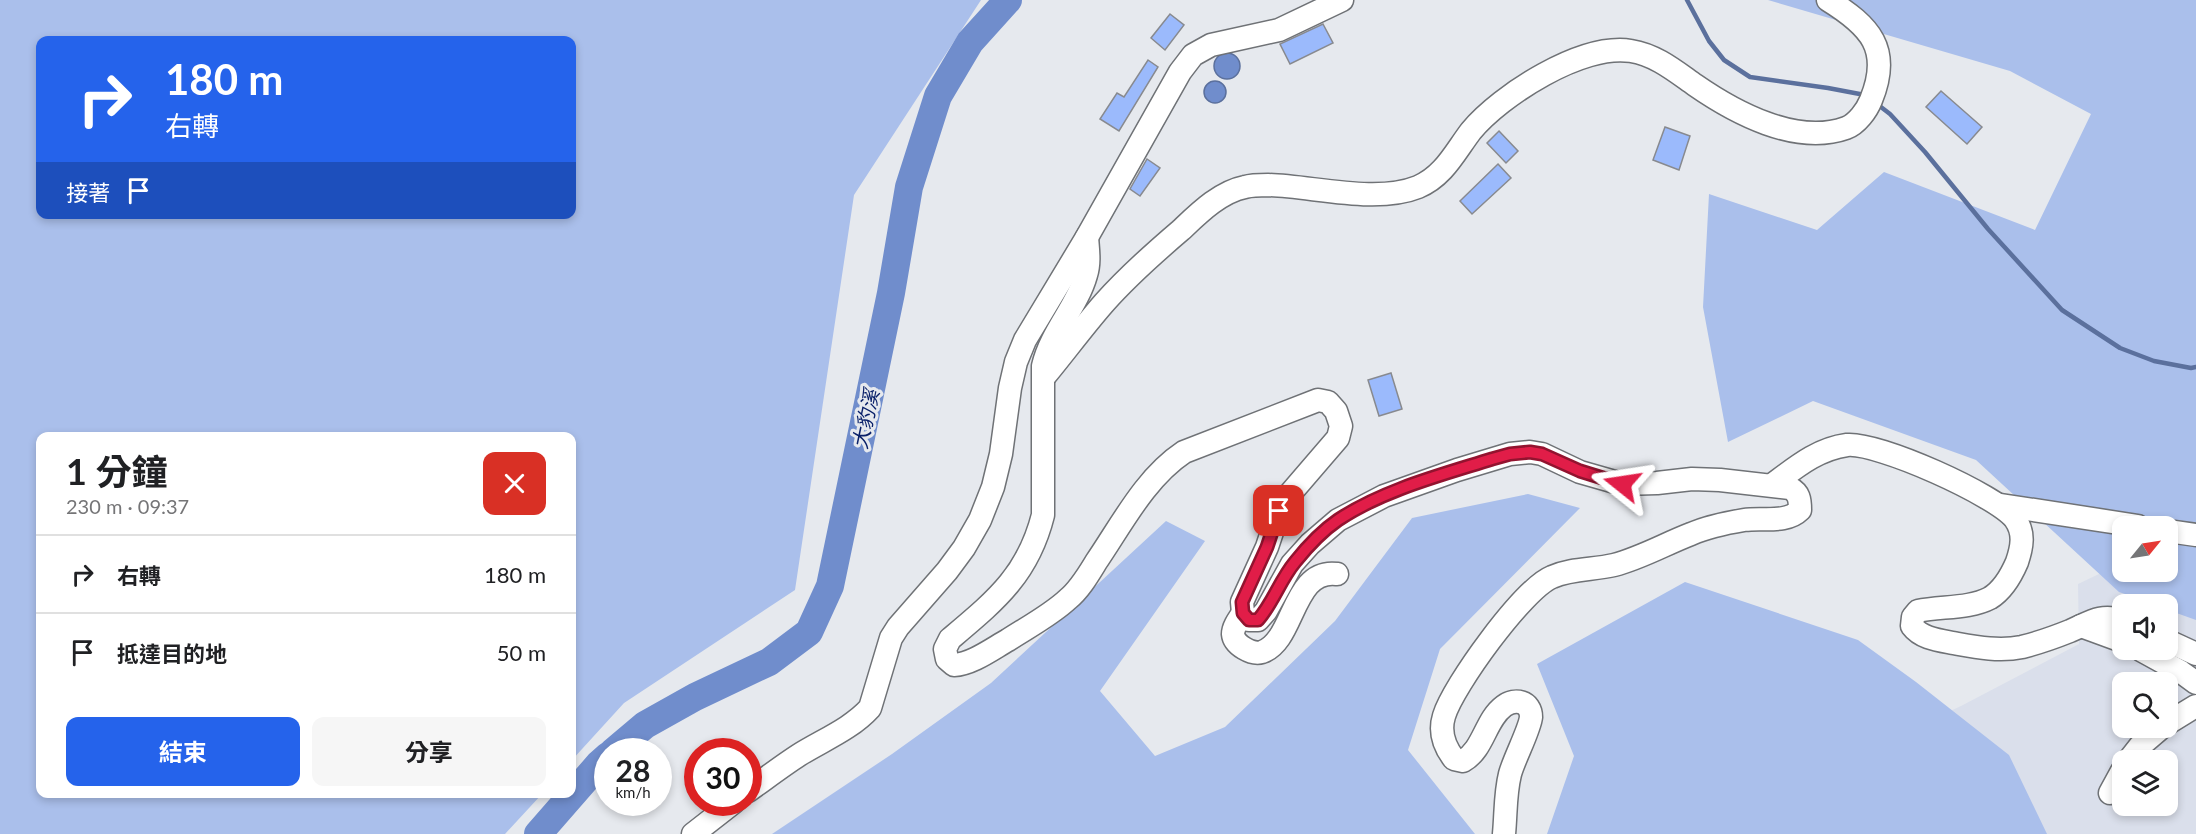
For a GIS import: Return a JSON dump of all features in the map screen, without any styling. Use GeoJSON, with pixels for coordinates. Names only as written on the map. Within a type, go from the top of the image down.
{"type":"FeatureCollection","features":[{"type":"Feature","properties":{"kind":"street"},"geometry":{"type":"LineString","coordinates":[[762,781],[799,755],[845,729],[870,708],[891,638],[947,571],[980,520],[993,486],[1001,454],[1010,388],[1016,362],[1025,340],[1087,237],[1180,72],[1193,55],[1211,45],[1279,30],[1342,0]]}},
{"type":"Feature","properties":{"kind":"street"},"geometry":{"type":"LineString","coordinates":[[1042,380],[1104,303],[1203,209],[1224,196],[1245,187],[1268,185],[1344,194],[1393,193],[1417,187],[1436,176],[1491,111],[1546,73],[1580,58],[1609,51],[1630,50],[1660,60],[1740,112],[1783,129],[1821,133],[1848,127],[1867,110],[1878,84],[1880,59],[1873,39],[1855,16],[1828,0]]}},
{"type":"Feature","properties":{"kind":"street"},"geometry":{"type":"LineString","coordinates":[[1087,237],[1089,260],[1086,275],[1046,354],[1042,380],[1043,515],[1039,531],[1027,561],[1003,594],[950,639],[945,649],[947,659],[954,665],[963,665],[997,646],[1053,611],[1069,598],[1084,581],[1149,484],[1167,464],[1184,452],[1318,400],[1328,402],[1336,411],[1341,426],[1338,438],[1288,495],[1279,511],[1267,547],[1242,602],[1243,613],[1249,620],[1258,620],[1266,611],[1292,564],[1310,544],[1338,520],[1384,496],[1510,454],[1530,452],[1542,454],[1580,471],[1622,484],[1657,483],[1692,478],[1772,485],[1790,488],[1797,492],[1800,510],[1794,516],[1746,520],[1714,526],[1613,566],[1567,572],[1550,577],[1516,606],[1454,694],[1444,717],[1442,735],[1446,749],[1454,759],[1463,761],[1473,755],[1494,717],[1504,706],[1516,701],[1524,703],[1530,709],[1531,719],[1505,795],[1504,834]]}},
{"type":"Feature","properties":{"kind":"street"},"geometry":{"type":"LineString","coordinates":[[1772,485],[1810,458],[1824,451],[1848,445],[1876,448],[1949,478],[2001,505],[2016,520],[2023,538],[2020,554],[2005,585],[1990,598],[1968,604],[1918,611],[1913,617],[1912,626],[1918,634],[1940,641],[1978,648],[2001,649],[2028,645],[2098,618],[2112,618]]}},
{"type":"Feature","properties":{"kind":"street"},"geometry":{"type":"LineString","coordinates":[[2001,505],[2112,522]]}},
{"type":"Feature","properties":{"kind":"street"},"geometry":{"type":"LineString","coordinates":[[2178,532],[2196,535]]}},
{"type":"Feature","properties":{"kind":"street"},"geometry":{"type":"LineString","coordinates":[[1243,613],[1233,634],[1237,642],[1248,650],[1260,653],[1278,639],[1308,585],[1318,575],[1326,572],[1337,574]]}},
{"type":"Feature","properties":{"kind":"street"},"geometry":{"type":"LineString","coordinates":[[2080,626],[2112,637]]}},
{"type":"Feature","properties":{"kind":"street"},"geometry":{"type":"LineString","coordinates":[[2178,646],[2196,654]]}},
{"type":"Feature","properties":{"kind":"street"},"geometry":{"type":"LineString","coordinates":[[2159,660],[2196,683]]}},
{"type":"Feature","properties":{"kind":"street"},"geometry":{"type":"LineString","coordinates":[[2178,717],[2196,706]]}},
{"type":"Feature","properties":{"kind":"street"},"geometry":{"type":"LineString","coordinates":[[2137,750],[2149,738]]}},
{"type":"Feature","properties":{"kind":"street"},"geometry":{"type":"LineString","coordinates":[[2110,793],[2112,789]]}},
{"type":"Feature","properties":{"kind":"street"},"geometry":{"type":"LineString","coordinates":[[693,834],[716,816]]}},
{"type":"Feature","properties":{"kind":"shaded area"},"geometry":{"type":"Polygon","coordinates":[[[0,0],[981,0],[854,195],[795,590],[624,703],[576,756],[576,432],[36,432],[36,798],[538,798],[505,834],[0,834],[0,0]]]}},
{"type":"Feature","properties":{"kind":"shaded area"},"geometry":{"type":"Polygon","coordinates":[[[1768,0],[2196,0],[2196,620],[2178,614],[2178,594],[2125,594],[2119,592],[1976,460],[1813,401],[1728,442],[1703,307],[1709,194],[1817,230],[1884,172],[2035,230],[2091,114],[2010,71],[1768,0]]]}},
{"type":"Feature","properties":{"kind":"shaded area"},"geometry":{"type":"Polygon","coordinates":[[[1227,53],[1236,57],[1240,66],[1236,75],[1227,79],[1218,75],[1214,66],[1218,57],[1227,53]]]}},
{"type":"Feature","properties":{"kind":"shaded area"},"geometry":{"type":"Polygon","coordinates":[[[1215,81],[1223,84],[1226,92],[1223,100],[1215,103],[1207,100],[1204,92],[1207,84],[1215,81]]]}},
{"type":"Feature","properties":{"kind":"shaded area"},"geometry":{"type":"Polygon","coordinates":[[[1528,494],[1580,508],[1440,649],[1408,750],[1475,834],[772,834],[892,754],[991,683],[1166,521],[1205,541],[1100,691],[1155,756],[1225,727],[1335,621],[1412,518],[1528,494]]]}},
{"type":"Feature","properties":{"kind":"shaded area"},"geometry":{"type":"Polygon","coordinates":[[[2112,568],[2112,582],[2178,582],[2178,570],[2196,569],[2196,834],[1942,834],[1905,732],[1961,706],[2079,644],[2078,584],[2112,568]]]}},
{"type":"Feature","properties":{"kind":"shaded area"},"geometry":{"type":"Polygon","coordinates":[[[1685,582],[1858,640],[2009,755],[2047,834],[1547,834],[1574,756],[1537,664],[1685,582]]]}},
{"type":"Feature","properties":{"kind":"building"},"geometry":{"type":"Polygon","coordinates":[[[1170,14],[1184,25],[1165,50],[1151,38],[1170,14]]]}},
{"type":"Feature","properties":{"kind":"building"},"geometry":{"type":"Polygon","coordinates":[[[1323,24],[1333,43],[1290,64],[1280,44],[1323,24]]]}},
{"type":"Feature","properties":{"kind":"building"},"geometry":{"type":"Polygon","coordinates":[[[1148,60],[1158,67],[1119,131],[1100,119],[1117,93],[1124,97],[1148,60]]]}},
{"type":"Feature","properties":{"kind":"building"},"geometry":{"type":"Polygon","coordinates":[[[1941,91],[1982,127],[1967,144],[1926,107],[1941,91]]]}},
{"type":"Feature","properties":{"kind":"building"},"geometry":{"type":"Polygon","coordinates":[[[1665,127],[1690,136],[1679,170],[1653,160],[1665,127]]]}},
{"type":"Feature","properties":{"kind":"building"},"geometry":{"type":"Polygon","coordinates":[[[1499,131],[1518,151],[1506,163],[1487,143],[1499,131]]]}},
{"type":"Feature","properties":{"kind":"building"},"geometry":{"type":"Polygon","coordinates":[[[1147,159],[1160,168],[1140,196],[1130,189],[1147,159]]]}},
{"type":"Feature","properties":{"kind":"building"},"geometry":{"type":"Polygon","coordinates":[[[1498,164],[1511,178],[1472,214],[1460,201],[1498,164]]]}},
{"type":"Feature","properties":{"kind":"building"},"geometry":{"type":"Polygon","coordinates":[[[1391,373],[1402,409],[1379,416],[1368,380],[1391,373]]]}},
{"type":"Feature","properties":{"kind":"waterway","name":"大豹溪"},"geometry":{"type":"LineString","coordinates":[[630,738],[645,725],[695,697],[769,662],[809,632],[830,586],[891,293],[909,187],[938,96],[970,42],[1008,0]]}},
{"type":"Feature","properties":{"kind":"waterway"},"geometry":{"type":"LineString","coordinates":[[1687,0],[1709,41],[1724,60],[1750,77],[1865,95]]}},
{"type":"Feature","properties":{"kind":"waterway"},"geometry":{"type":"LineString","coordinates":[[1877,104],[1890,114],[1925,152],[1988,229],[2062,310],[2120,348],[2154,361],[2196,367]]}},
{"type":"Feature","properties":{"kind":"waterway","name":"大豹溪"},"geometry":{"type":"LineString","coordinates":[[576,790],[594,770]]}},
{"type":"Feature","properties":{"kind":"waterway","name":"大豹溪"},"geometry":{"type":"LineString","coordinates":[[538,834],[569,798]]}},
{"type":"Feature","properties":{"kind":"route"},"geometry":{"type":"LineString","coordinates":[[1279,511],[1267,547],[1242,602],[1243,613],[1249,620],[1258,620],[1266,611],[1292,564],[1310,544],[1338,520],[1384,496],[1492,459],[1530,452],[1542,454],[1580,471],[1622,484]]}}]}
